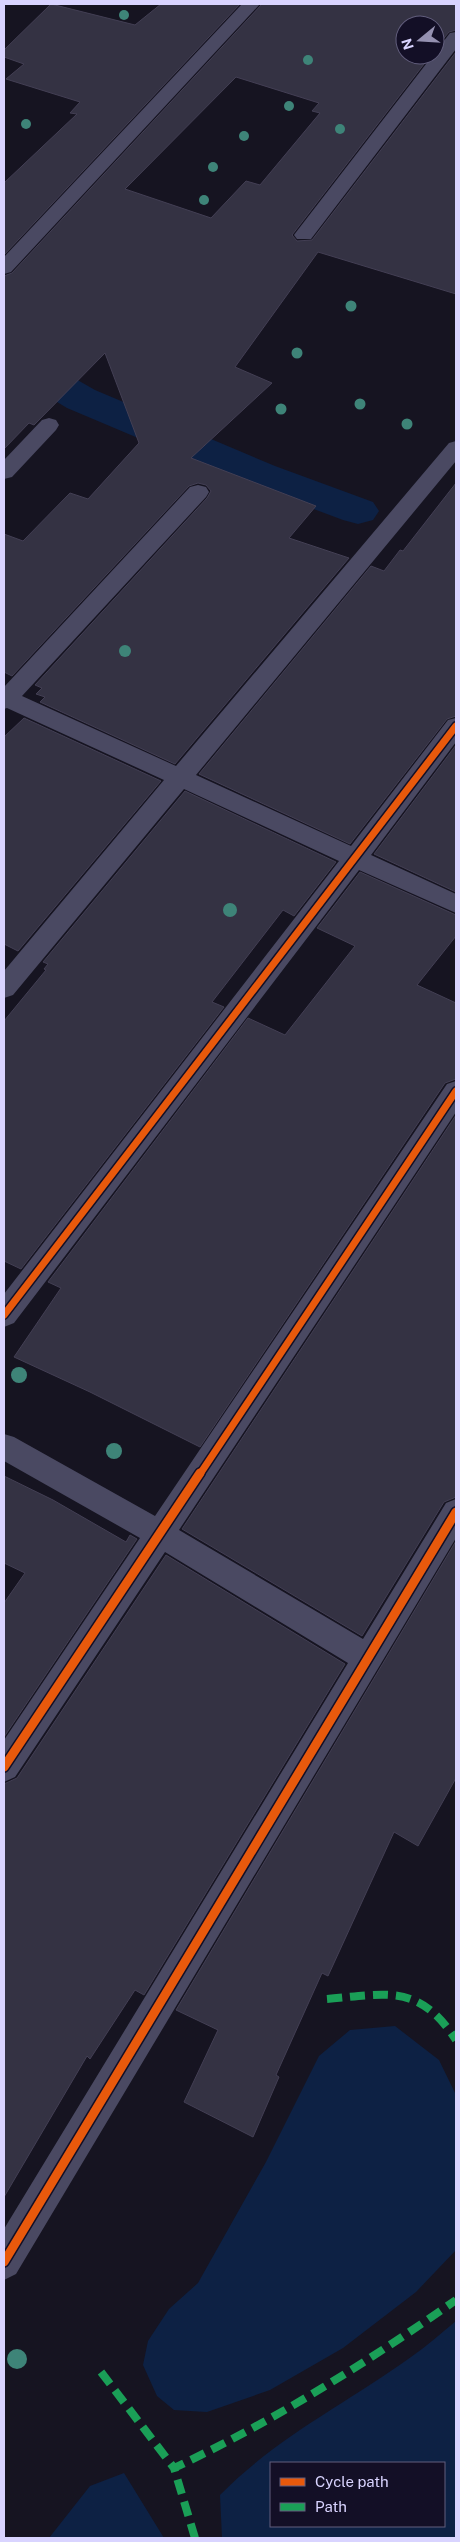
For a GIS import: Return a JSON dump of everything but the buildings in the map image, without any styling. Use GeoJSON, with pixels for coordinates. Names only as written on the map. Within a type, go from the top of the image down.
{"type":"FeatureCollection","features":[{"type":"Feature","properties":{"kind":"street"},"geometry":{"type":"LineString","coordinates":[[4,268],[251,4]]}},
{"type":"Feature","properties":{"kind":"street"},"geometry":{"type":"LineString","coordinates":[[304,235],[456,37]]}},
{"type":"Feature","properties":{"kind":"street"},"geometry":{"type":"LineString","coordinates":[[4,472],[49,425]]}},
{"type":"Feature","properties":{"kind":"street"},"geometry":{"type":"LineString","coordinates":[[4,988],[456,448]]}},
{"type":"Feature","properties":{"kind":"street"},"geometry":{"type":"LineString","coordinates":[[198,492],[5,699],[456,904]]}},
{"type":"Feature","properties":{"kind":"street"},"geometry":{"type":"LineString","coordinates":[[4,1315],[456,726]]}},
{"type":"Feature","properties":{"kind":"street"},"geometry":{"type":"LineString","coordinates":[[4,1767],[456,1091]]}},
{"type":"Feature","properties":{"kind":"street"},"geometry":{"type":"LineString","coordinates":[[4,1446],[234,1576],[369,1659]]}},
{"type":"Feature","properties":{"kind":"street"},"geometry":{"type":"LineString","coordinates":[[4,2262],[456,1512]]}},
{"type":"Feature","properties":{"kind":"water"},"geometry":{"type":"Polygon","coordinates":[[[395,2026],[439,2060],[456,2095],[456,2250],[416,2292],[343,2348],[270,2390],[207,2412],[174,2410],[157,2396],[143,2365],[148,2341],[169,2309],[198,2283],[266,2162],[319,2056],[350,2030],[395,2026]]]}},
{"type":"Feature","properties":{"kind":"water"},"geometry":{"type":"Polygon","coordinates":[[[456,2321],[456,2538],[222,2538],[220,2495],[242,2474],[289,2438],[417,2353],[456,2321]]]}},
{"type":"Feature","properties":{"kind":"water"},"geometry":{"type":"Polygon","coordinates":[[[124,2473],[164,2538],[49,2538],[90,2486],[124,2473]]]}},
{"type":"Feature","properties":{"kind":"waterway"},"geometry":{"type":"LineString","coordinates":[[4,354],[81,399],[261,475],[358,511]]}},
{"type":"Feature","properties":{"kind":"marked path"},"geometry":{"type":"LineString","coordinates":[[327,1999],[374,1995],[410,1998],[430,2008],[445,2024],[456,2040]]}},
{"type":"Feature","properties":{"kind":"marked path"},"geometry":{"type":"LineString","coordinates":[[195,2538],[174,2468],[284,2412],[388,2347],[456,2300]]}},
{"type":"Feature","properties":{"kind":"marked path"},"geometry":{"type":"LineString","coordinates":[[101,2372],[174,2468]]}},
{"type":"Feature","properties":{"kind":"cycle path"},"geometry":{"type":"LineString","coordinates":[[4,1315],[456,726]]}},
{"type":"Feature","properties":{"kind":"cycle path"},"geometry":{"type":"LineString","coordinates":[[4,1767],[456,1091]]}},
{"type":"Feature","properties":{"kind":"cycle path"},"geometry":{"type":"LineString","coordinates":[[4,2262],[456,1512]]}}]}
